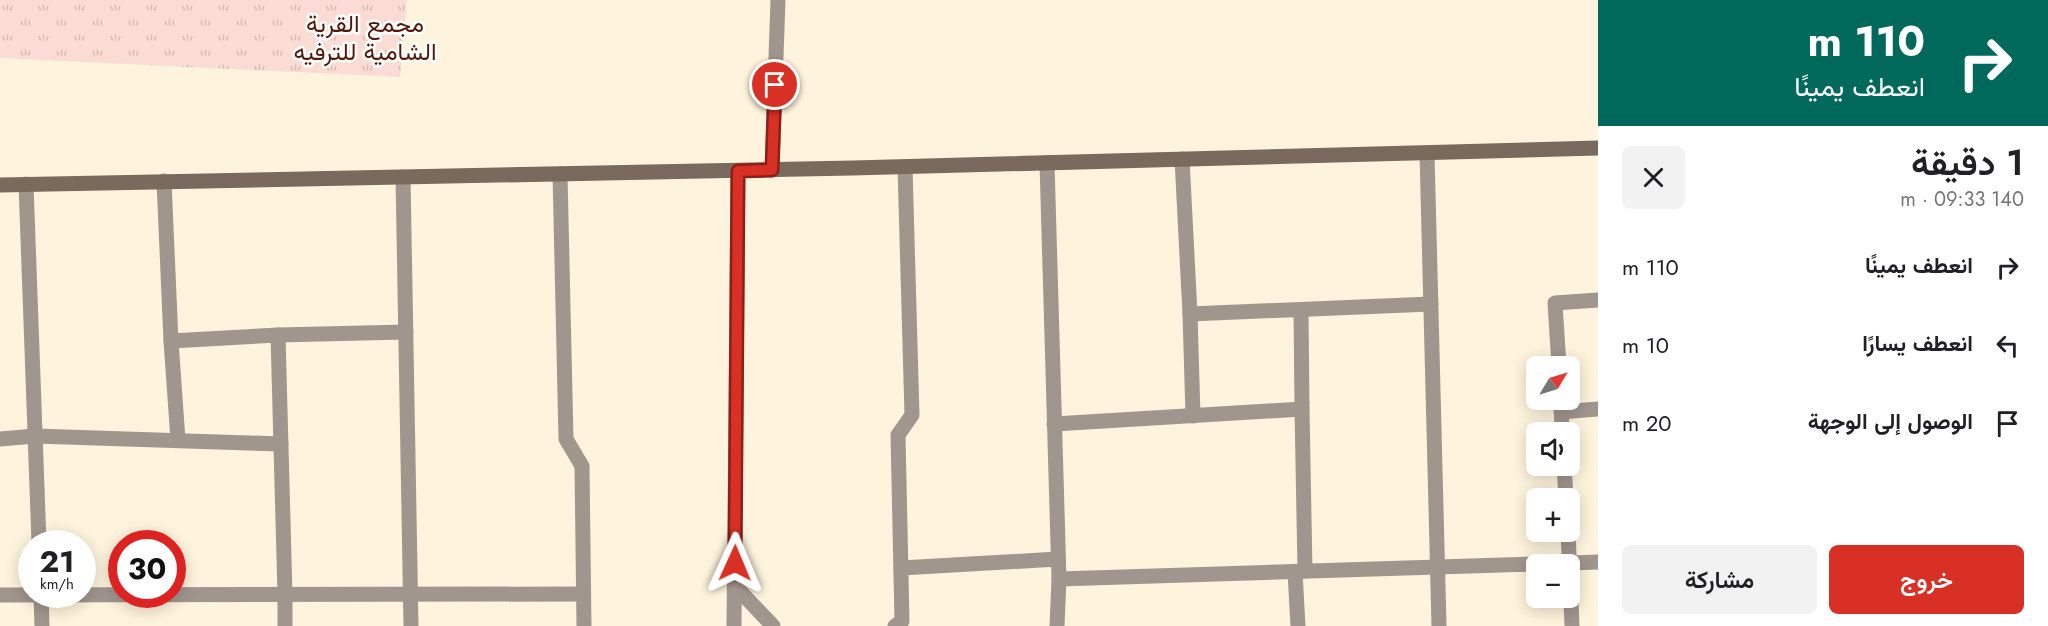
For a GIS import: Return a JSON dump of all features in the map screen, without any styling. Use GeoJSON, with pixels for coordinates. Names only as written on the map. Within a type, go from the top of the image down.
{"type":"FeatureCollection","features":[{"type":"Feature","properties":{"kind":"street"},"geometry":{"type":"LineString","coordinates":[[772,170],[778,0]]}},
{"type":"Feature","properties":{"kind":"street"},"geometry":{"type":"LineString","coordinates":[[0,185],[738,171],[1598,148]]}},
{"type":"Feature","properties":{"kind":"street"},"geometry":{"type":"LineString","coordinates":[[1427,153],[1439,626]]}},
{"type":"Feature","properties":{"kind":"street"},"geometry":{"type":"LineString","coordinates":[[1182,159],[1193,416]]}},
{"type":"Feature","properties":{"kind":"street"},"geometry":{"type":"LineString","coordinates":[[1047,163],[1059,579],[1057,626]]}},
{"type":"Feature","properties":{"kind":"street"},"geometry":{"type":"LineString","coordinates":[[895,626],[902,621],[898,435],[912,415],[905,167]]}},
{"type":"Feature","properties":{"kind":"street"},"geometry":{"type":"LineString","coordinates":[[734,626],[738,171]]}},
{"type":"Feature","properties":{"kind":"street"},"geometry":{"type":"LineString","coordinates":[[560,174],[566,439],[582,466],[584,626]]}},
{"type":"Feature","properties":{"kind":"street"},"geometry":{"type":"LineString","coordinates":[[403,177],[411,626]]}},
{"type":"Feature","properties":{"kind":"street"},"geometry":{"type":"LineString","coordinates":[[164,181],[178,440]]}},
{"type":"Feature","properties":{"kind":"street"},"geometry":{"type":"LineString","coordinates":[[26,184],[39,530]]}},
{"type":"Feature","properties":{"kind":"street"},"geometry":{"type":"LineString","coordinates":[[1558,356],[1555,303],[1598,300]]}},
{"type":"Feature","properties":{"kind":"street"},"geometry":{"type":"LineString","coordinates":[[1190,314],[1431,304]]}},
{"type":"Feature","properties":{"kind":"street"},"geometry":{"type":"LineString","coordinates":[[1298,626],[1302,409],[1301,310]]}},
{"type":"Feature","properties":{"kind":"street"},"geometry":{"type":"LineString","coordinates":[[171,341],[278,335],[406,332]]}},
{"type":"Feature","properties":{"kind":"street"},"geometry":{"type":"LineString","coordinates":[[278,335],[285,626]]}},
{"type":"Feature","properties":{"kind":"street"},"geometry":{"type":"LineString","coordinates":[[1580,408],[1598,410]]}},
{"type":"Feature","properties":{"kind":"street"},"geometry":{"type":"LineString","coordinates":[[1054,424],[1302,409]]}},
{"type":"Feature","properties":{"kind":"street"},"geometry":{"type":"LineString","coordinates":[[0,439],[35,436],[281,444]]}},
{"type":"Feature","properties":{"kind":"street"},"geometry":{"type":"LineString","coordinates":[[901,568],[1058,559]]}},
{"type":"Feature","properties":{"kind":"street"},"geometry":{"type":"LineString","coordinates":[[1580,563],[1598,562]]}},
{"type":"Feature","properties":{"kind":"street"},"geometry":{"type":"LineString","coordinates":[[1059,579],[1526,564]]}},
{"type":"Feature","properties":{"kind":"street"},"geometry":{"type":"LineString","coordinates":[[735,586],[773,626]]}},
{"type":"Feature","properties":{"kind":"street"},"geometry":{"type":"LineString","coordinates":[[96,594],[582,594]]}},
{"type":"Feature","properties":{"kind":"street"},"geometry":{"type":"LineString","coordinates":[[0,595],[18,595]]}},
{"type":"Feature","properties":{"kind":"street"},"geometry":{"type":"LineString","coordinates":[[41,608],[42,626]]}},
{"type":"Feature","properties":{"kind":"street"},"geometry":{"type":"LineString","coordinates":[[1571,608],[1572,626]]}},
{"type":"Feature","properties":{"kind":"green space","name":"مجمع القرية الشامية للترفيه"},"geometry":{"type":"Polygon","coordinates":[[[0,0],[407,0],[400,77],[0,58],[0,0]]]}},
{"type":"Feature","properties":{"kind":"route"},"geometry":{"type":"LineString","coordinates":[[735,563],[738,171],[772,170],[775,85]]}}]}
